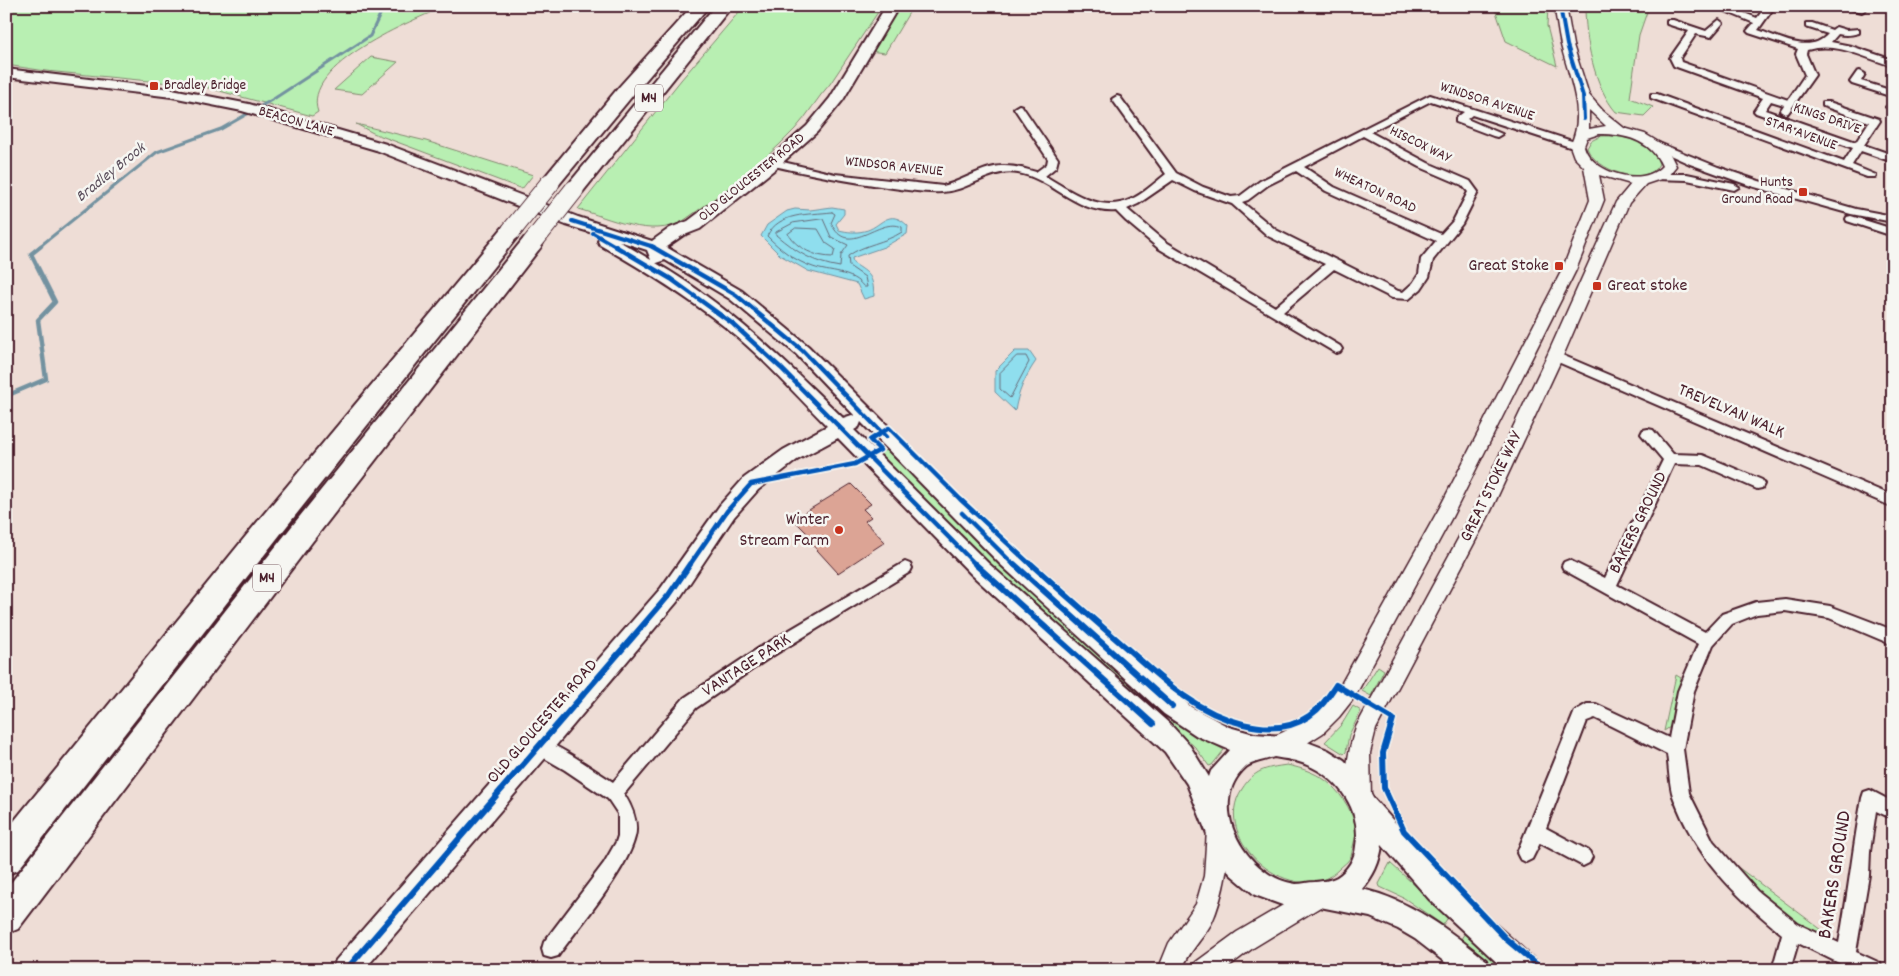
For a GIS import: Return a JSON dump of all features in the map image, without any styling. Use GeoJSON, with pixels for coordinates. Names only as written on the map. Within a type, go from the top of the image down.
{"type":"FeatureCollection","features":[{"type":"Feature","properties":{"kind":"highway","name":"M4"},"geometry":{"type":"LineString","coordinates":[[626,91],[652,50],[689,6]]}},
{"type":"Feature","properties":{"kind":"highway","name":"M4"},"geometry":{"type":"LineString","coordinates":[[6,917],[302,534],[521,237],[550,183],[626,91],[701,6]]}},
{"type":"Feature","properties":{"kind":"highway","name":"M4"},"geometry":{"type":"LineString","coordinates":[[6,858],[279,516],[521,237],[574,190],[724,6]]}},
{"type":"Feature","properties":{"kind":"highway","name":"M4"},"geometry":{"type":"LineString","coordinates":[[692,44],[735,6]]}},
{"type":"Feature","properties":{"kind":"main road","name":"OLD GLOUCESTER ROAD"},"geometry":{"type":"LineString","coordinates":[[654,247],[676,232],[694,225],[774,163],[812,129],[828,111],[893,6]]}},
{"type":"Feature","properties":{"kind":"main road","name":"BEACON LANE"},"geometry":{"type":"LineString","coordinates":[[6,73],[180,94],[244,108],[381,147],[572,221]]}},
{"type":"Feature","properties":{"kind":"main road"},"geometry":{"type":"LineString","coordinates":[[572,221],[654,247],[743,301],[802,350],[1007,558],[1186,718],[1216,735],[1248,744],[1298,749],[1322,759],[1344,775],[1412,862],[1438,890],[1526,970]]}},
{"type":"Feature","properties":{"kind":"main road"},"geometry":{"type":"LineString","coordinates":[[572,221],[671,278],[733,324],[781,368],[980,569],[1177,748],[1191,766],[1200,782],[1228,852],[1245,872],[1266,887],[1290,896],[1346,898],[1384,908],[1427,931],[1476,970]]}},
{"type":"Feature","properties":{"kind":"main road","name":"OLD GLOUCESTER ROAD"},"geometry":{"type":"LineString","coordinates":[[681,262],[684,241],[694,225]]}},
{"type":"Feature","properties":{"kind":"main road"},"geometry":{"type":"LineString","coordinates":[[654,247],[671,278]]}},
{"type":"Feature","properties":{"kind":"main road","name":"OLD GLOUCESTER ROAD"},"geometry":{"type":"LineString","coordinates":[[346,970],[540,748],[669,595],[727,511],[751,484],[790,455],[864,415]]}},
{"type":"Feature","properties":{"kind":"main road"},"geometry":{"type":"LineString","coordinates":[[1217,828],[1214,802],[1219,782],[1231,765],[1247,753],[1271,747]]}},
{"type":"Feature","properties":{"kind":"main road"},"geometry":{"type":"LineString","coordinates":[[1318,897],[1340,890],[1356,878],[1366,862],[1371,836],[1370,823],[1362,800]]}},
{"type":"Feature","properties":{"kind":"street"},"geometry":{"type":"LineString","coordinates":[[1560,6],[1566,46],[1583,96],[1580,156],[1590,165],[1614,177],[1641,181],[1674,176],[1709,180],[1860,221],[1893,232]]}},
{"type":"Feature","properties":{"kind":"street"},"geometry":{"type":"LineString","coordinates":[[1717,6],[1758,21]]}},
{"type":"Feature","properties":{"kind":"street"},"geometry":{"type":"LineString","coordinates":[[1771,6],[1752,29],[1754,32],[1803,48],[1813,44],[1825,43],[1836,45],[1893,63]]}},
{"type":"Feature","properties":{"kind":"street"},"geometry":{"type":"LineString","coordinates":[[1844,6],[1862,9]]}},
{"type":"Feature","properties":{"kind":"street"},"geometry":{"type":"LineString","coordinates":[[1670,22],[1708,35],[1719,23]]}},
{"type":"Feature","properties":{"kind":"street"},"geometry":{"type":"LineString","coordinates":[[1809,25],[1833,33]]}},
{"type":"Feature","properties":{"kind":"street"},"geometry":{"type":"LineString","coordinates":[[1825,43],[1836,30],[1846,33],[1856,31]]}},
{"type":"Feature","properties":{"kind":"street","name":"KINGS DRIVE"},"geometry":{"type":"LineString","coordinates":[[1694,31],[1683,44],[1682,50],[1675,58],[1678,68],[1790,104]]}},
{"type":"Feature","properties":{"kind":"street","name":"KINGS DRIVE"},"geometry":{"type":"LineString","coordinates":[[1780,118],[1810,75],[1801,54],[1803,48]]}},
{"type":"Feature","properties":{"kind":"street"},"geometry":{"type":"LineString","coordinates":[[1860,74],[1855,82],[1891,91]]}},
{"type":"Feature","properties":{"kind":"street"},"geometry":{"type":"LineString","coordinates":[[6,77],[24,76]]}},
{"type":"Feature","properties":{"kind":"street"},"geometry":{"type":"LineString","coordinates":[[1583,96],[1599,114],[1619,131]]}},
{"type":"Feature","properties":{"kind":"street","name":"STAR AVENUE"},"geometry":{"type":"LineString","coordinates":[[1654,96],[1691,110],[1752,120],[1846,166],[1871,175]]}},
{"type":"Feature","properties":{"kind":"street"},"geometry":{"type":"LineString","coordinates":[[1752,120],[1769,97]]}},
{"type":"Feature","properties":{"kind":"street","name":"WINDSOR AVENUE"},"geometry":{"type":"LineString","coordinates":[[1234,200],[1244,198],[1264,183],[1430,98],[1536,134],[1580,141]]}},
{"type":"Feature","properties":{"kind":"street"},"geometry":{"type":"LineString","coordinates":[[1117,99],[1172,175],[1199,189],[1231,201],[1234,200],[1272,233],[1396,294],[1405,296],[1417,286],[1425,274],[1427,259],[1442,239]]}},
{"type":"Feature","properties":{"kind":"street","name":"STAR AVENUE"},"geometry":{"type":"LineString","coordinates":[[1826,104],[1875,121],[1846,166]]}},
{"type":"Feature","properties":{"kind":"street"},"geometry":{"type":"LineString","coordinates":[[1019,108],[1053,159],[1052,166],[1038,176]]}},
{"type":"Feature","properties":{"kind":"street"},"geometry":{"type":"LineString","coordinates":[[1460,120],[1471,111]]}},
{"type":"Feature","properties":{"kind":"street"},"geometry":{"type":"LineString","coordinates":[[1447,114],[1497,134]]}},
{"type":"Feature","properties":{"kind":"street","name":"KINGS DRIVE"},"geometry":{"type":"LineString","coordinates":[[1752,120],[1780,118],[1893,159]]}},
{"type":"Feature","properties":{"kind":"street"},"geometry":{"type":"LineString","coordinates":[[1580,141],[1597,130],[1619,131],[1642,138],[1689,161],[1755,185],[1860,213],[1893,219]]}},
{"type":"Feature","properties":{"kind":"street","name":"HISCOX WAY"},"geometry":{"type":"LineString","coordinates":[[1362,132],[1424,165],[1466,183],[1473,192],[1458,222],[1442,239]]}},
{"type":"Feature","properties":{"kind":"street"},"geometry":{"type":"LineString","coordinates":[[1654,144],[1666,156],[1669,166],[1666,173],[1659,177]]}},
{"type":"Feature","properties":{"kind":"street","name":"WINDSOR AVENUE"},"geometry":{"type":"LineString","coordinates":[[774,163],[835,177],[943,189],[958,186],[993,170],[1019,170],[1038,176],[1093,205],[1119,207]]}},
{"type":"Feature","properties":{"kind":"street","name":"GREAT STOKE WAY"},"geometry":{"type":"LineString","coordinates":[[1271,747],[1292,742],[1317,726],[1335,709],[1347,692],[1446,512],[1569,270],[1597,200],[1590,165]]}},
{"type":"Feature","properties":{"kind":"street","name":"WHEATON ROAD"},"geometry":{"type":"LineString","coordinates":[[1296,166],[1330,189],[1442,239]]}},
{"type":"Feature","properties":{"kind":"street"},"geometry":{"type":"LineString","coordinates":[[1172,175],[1133,203],[1119,207],[1130,219],[1162,245],[1336,349]]}},
{"type":"Feature","properties":{"kind":"street","name":"GREAT STOKE WAY"},"geometry":{"type":"LineString","coordinates":[[1362,800],[1357,772],[1358,755],[1366,727],[1480,515],[1555,356],[1623,202],[1641,181]]}},
{"type":"Feature","properties":{"kind":"street"},"geometry":{"type":"LineString","coordinates":[[1275,313],[1333,263]]}},
{"type":"Feature","properties":{"kind":"street","name":"TREVELYAN WALK"},"geometry":{"type":"LineString","coordinates":[[1555,356],[1893,502]]}},
{"type":"Feature","properties":{"kind":"street","name":"BAKERS GROUND"},"geometry":{"type":"LineString","coordinates":[[1648,434],[1670,458],[1703,460],[1757,484]]}},
{"type":"Feature","properties":{"kind":"street","name":"BAKERS GROUND"},"geometry":{"type":"LineString","coordinates":[[1608,587],[1670,458]]}},
{"type":"Feature","properties":{"kind":"street","name":"BAKERS GROUND"},"geometry":{"type":"LineString","coordinates":[[1570,566],[1708,641]]}},
{"type":"Feature","properties":{"kind":"street","name":"VANTAGE PARK"},"geometry":{"type":"LineString","coordinates":[[614,793],[690,703],[764,653],[905,568]]}},
{"type":"Feature","properties":{"kind":"street","name":"BAKERS GROUND"},"geometry":{"type":"LineString","coordinates":[[1873,970],[1792,930],[1751,897],[1707,847],[1681,794],[1675,749],[1686,691],[1708,641],[1727,619],[1756,608],[1785,605],[1830,612],[1878,630],[1893,638]]}},
{"type":"Feature","properties":{"kind":"street"},"geometry":{"type":"LineString","coordinates":[[1526,853],[1581,716],[1587,711],[1596,710],[1675,749]]}},
{"type":"Feature","properties":{"kind":"street"},"geometry":{"type":"LineString","coordinates":[[540,748],[571,764],[614,793],[626,812],[627,836],[610,870],[551,949]]}},
{"type":"Feature","properties":{"kind":"street","name":"BAKERS GROUND"},"geometry":{"type":"LineString","coordinates":[[1846,955],[1860,875],[1861,851],[1870,798],[1893,811]]}},
{"type":"Feature","properties":{"kind":"street"},"geometry":{"type":"LineString","coordinates":[[1170,970],[1177,951],[1202,917],[1208,904],[1215,876],[1217,828]]}},
{"type":"Feature","properties":{"kind":"street"},"geometry":{"type":"LineString","coordinates":[[1536,832],[1583,857]]}},
{"type":"Feature","properties":{"kind":"street"},"geometry":{"type":"LineString","coordinates":[[1204,970],[1246,940],[1318,897]]}},
{"type":"Feature","properties":{"kind":"street","name":"BAKERS GROUND"},"geometry":{"type":"LineString","coordinates":[[1781,970],[1792,930]]}},
{"type":"Feature","properties":{"kind":"green space"},"geometry":{"type":"Polygon","coordinates":[[[6,6],[446,6],[387,33],[342,61],[326,78],[317,95],[318,112],[312,116],[201,86],[46,71],[6,65],[6,6]]]}},
{"type":"Feature","properties":{"kind":"green space"},"geometry":{"type":"Polygon","coordinates":[[[744,6],[882,6],[830,84],[795,129],[769,155],[741,178],[683,221],[671,226],[658,228],[644,227],[630,225],[578,209],[681,80],[744,6]]]}},
{"type":"Feature","properties":{"kind":"green space"},"geometry":{"type":"Polygon","coordinates":[[[896,6],[913,6],[885,53],[869,51],[896,6]]]}},
{"type":"Feature","properties":{"kind":"green space"},"geometry":{"type":"Polygon","coordinates":[[[1494,6],[1548,6],[1547,26],[1557,66],[1506,41],[1494,6]]]}},
{"type":"Feature","properties":{"kind":"green space"},"geometry":{"type":"Polygon","coordinates":[[[1585,6],[1649,6],[1639,35],[1630,98],[1653,107],[1644,116],[1616,112],[1608,102],[1592,62],[1585,19],[1585,6]]]}},
{"type":"Feature","properties":{"kind":"green space"},"geometry":{"type":"Polygon","coordinates":[[[371,57],[398,62],[362,94],[334,90],[371,57]]]}},
{"type":"Feature","properties":{"kind":"green space"},"geometry":{"type":"Polygon","coordinates":[[[356,124],[426,141],[533,175],[522,189],[373,133],[356,124]]]}},
{"type":"Feature","properties":{"kind":"green space"},"geometry":{"type":"Polygon","coordinates":[[[1601,136],[1627,138],[1644,144],[1656,156],[1659,164],[1653,171],[1643,175],[1621,174],[1610,169],[1592,156],[1587,148],[1591,141],[1601,136]]]}},
{"type":"Feature","properties":{"kind":"green space"},"geometry":{"type":"Polygon","coordinates":[[[892,447],[1161,706],[1156,711],[979,554],[878,454],[892,447]]]}},
{"type":"Feature","properties":{"kind":"green space"},"geometry":{"type":"Polygon","coordinates":[[[1378,666],[1384,670],[1371,696],[1362,691],[1378,666]]]}},
{"type":"Feature","properties":{"kind":"green space"},"geometry":{"type":"Polygon","coordinates":[[[1676,675],[1681,678],[1670,727],[1664,731],[1676,675]]]}},
{"type":"Feature","properties":{"kind":"green space"},"geometry":{"type":"Polygon","coordinates":[[[1353,706],[1361,711],[1349,735],[1344,754],[1325,742],[1342,724],[1353,706]]]}},
{"type":"Feature","properties":{"kind":"green space"},"geometry":{"type":"Polygon","coordinates":[[[1174,718],[1189,730],[1224,750],[1212,765],[1209,766],[1195,747],[1168,723],[1174,718]]]}},
{"type":"Feature","properties":{"kind":"green space"},"geometry":{"type":"Polygon","coordinates":[[[1287,765],[1310,772],[1327,781],[1344,800],[1353,819],[1356,834],[1351,857],[1339,869],[1321,880],[1301,882],[1280,876],[1262,865],[1246,848],[1237,829],[1235,809],[1246,783],[1261,771],[1287,765]]]}},
{"type":"Feature","properties":{"kind":"green space"},"geometry":{"type":"Polygon","coordinates":[[[1390,863],[1449,916],[1443,925],[1404,898],[1380,887],[1379,884],[1390,863]]]}},
{"type":"Feature","properties":{"kind":"green space"},"geometry":{"type":"Polygon","coordinates":[[[1731,865],[1735,865],[1826,933],[1830,939],[1800,926],[1759,894],[1731,865]]]}},
{"type":"Feature","properties":{"kind":"green space"},"geometry":{"type":"Polygon","coordinates":[[[1466,931],[1511,970],[1497,970],[1461,939],[1466,931]]]}},
{"type":"Feature","properties":{"kind":"water"},"geometry":{"type":"Polygon","coordinates":[[[832,207],[844,209],[844,214],[836,224],[839,230],[851,232],[864,231],[890,218],[901,220],[908,226],[907,234],[884,247],[852,258],[853,263],[870,276],[874,296],[864,299],[857,284],[808,271],[780,255],[761,236],[767,225],[787,211],[832,207]]]}},
{"type":"Feature","properties":{"kind":"water"},"geometry":{"type":"Polygon","coordinates":[[[1015,351],[1029,351],[1036,361],[1022,385],[1015,411],[995,392],[995,371],[1015,351]]]}},
{"type":"Feature","properties":{"kind":"building","name":"Winter Stream Farm"},"geometry":{"type":"Polygon","coordinates":[[[851,484],[871,504],[863,509],[871,517],[865,521],[885,542],[838,573],[808,540],[812,538],[796,522],[802,518],[799,516],[851,484]]]}},
{"type":"Feature","properties":{"kind":"waterway","name":"Bradley Brook"},"geometry":{"type":"LineString","coordinates":[[39,247],[157,152],[221,129],[275,98],[370,36],[384,6]]}},
{"type":"Feature","properties":{"kind":"waterway","name":"Bradley Brook"},"geometry":{"type":"LineString","coordinates":[[6,396],[46,379],[38,320],[55,302],[31,254],[41,246]]}},
{"type":"Feature","properties":{"kind":"cycle path"},"geometry":{"type":"LineString","coordinates":[[1560,6],[1567,45],[1583,96],[1584,119]]}},
{"type":"Feature","properties":{"kind":"cycle path"},"geometry":{"type":"LineString","coordinates":[[572,221],[654,247],[736,295],[802,350],[886,437]]}},
{"type":"Feature","properties":{"kind":"cycle path"},"geometry":{"type":"LineString","coordinates":[[593,233],[671,279],[733,324],[781,368],[980,569],[1153,724]]}},
{"type":"Feature","properties":{"kind":"cycle path"},"geometry":{"type":"LineString","coordinates":[[346,970],[669,595],[727,511],[751,484],[855,464],[880,450],[870,440],[889,428],[996,533],[1107,631],[1183,696],[1198,706],[1234,721],[1253,726],[1272,727],[1290,725],[1308,717],[1323,704],[1336,685],[1393,719],[1383,753],[1384,788],[1404,831],[1506,939],[1543,970]]}},
{"type":"Feature","properties":{"kind":"cycle path"},"geometry":{"type":"LineString","coordinates":[[962,513],[1007,558],[1172,706]]}},
{"type":"Feature","properties":{"kind":"place","name":"Bradley Bridge"},"geometry":{"type":"Point","coordinates":[154,86]}},
{"type":"Feature","properties":{"kind":"place","name":"Hunts Ground Road"},"geometry":{"type":"Point","coordinates":[1803,192]}},
{"type":"Feature","properties":{"kind":"place","name":"Great Stoke"},"geometry":{"type":"Point","coordinates":[1559,266]}},
{"type":"Feature","properties":{"kind":"place","name":"Great stoke"},"geometry":{"type":"Point","coordinates":[1597,286]}},
{"type":"Feature","properties":{"kind":"place","name":"Winter Stream Farm"},"geometry":{"type":"Point","coordinates":[839,530]}}]}
